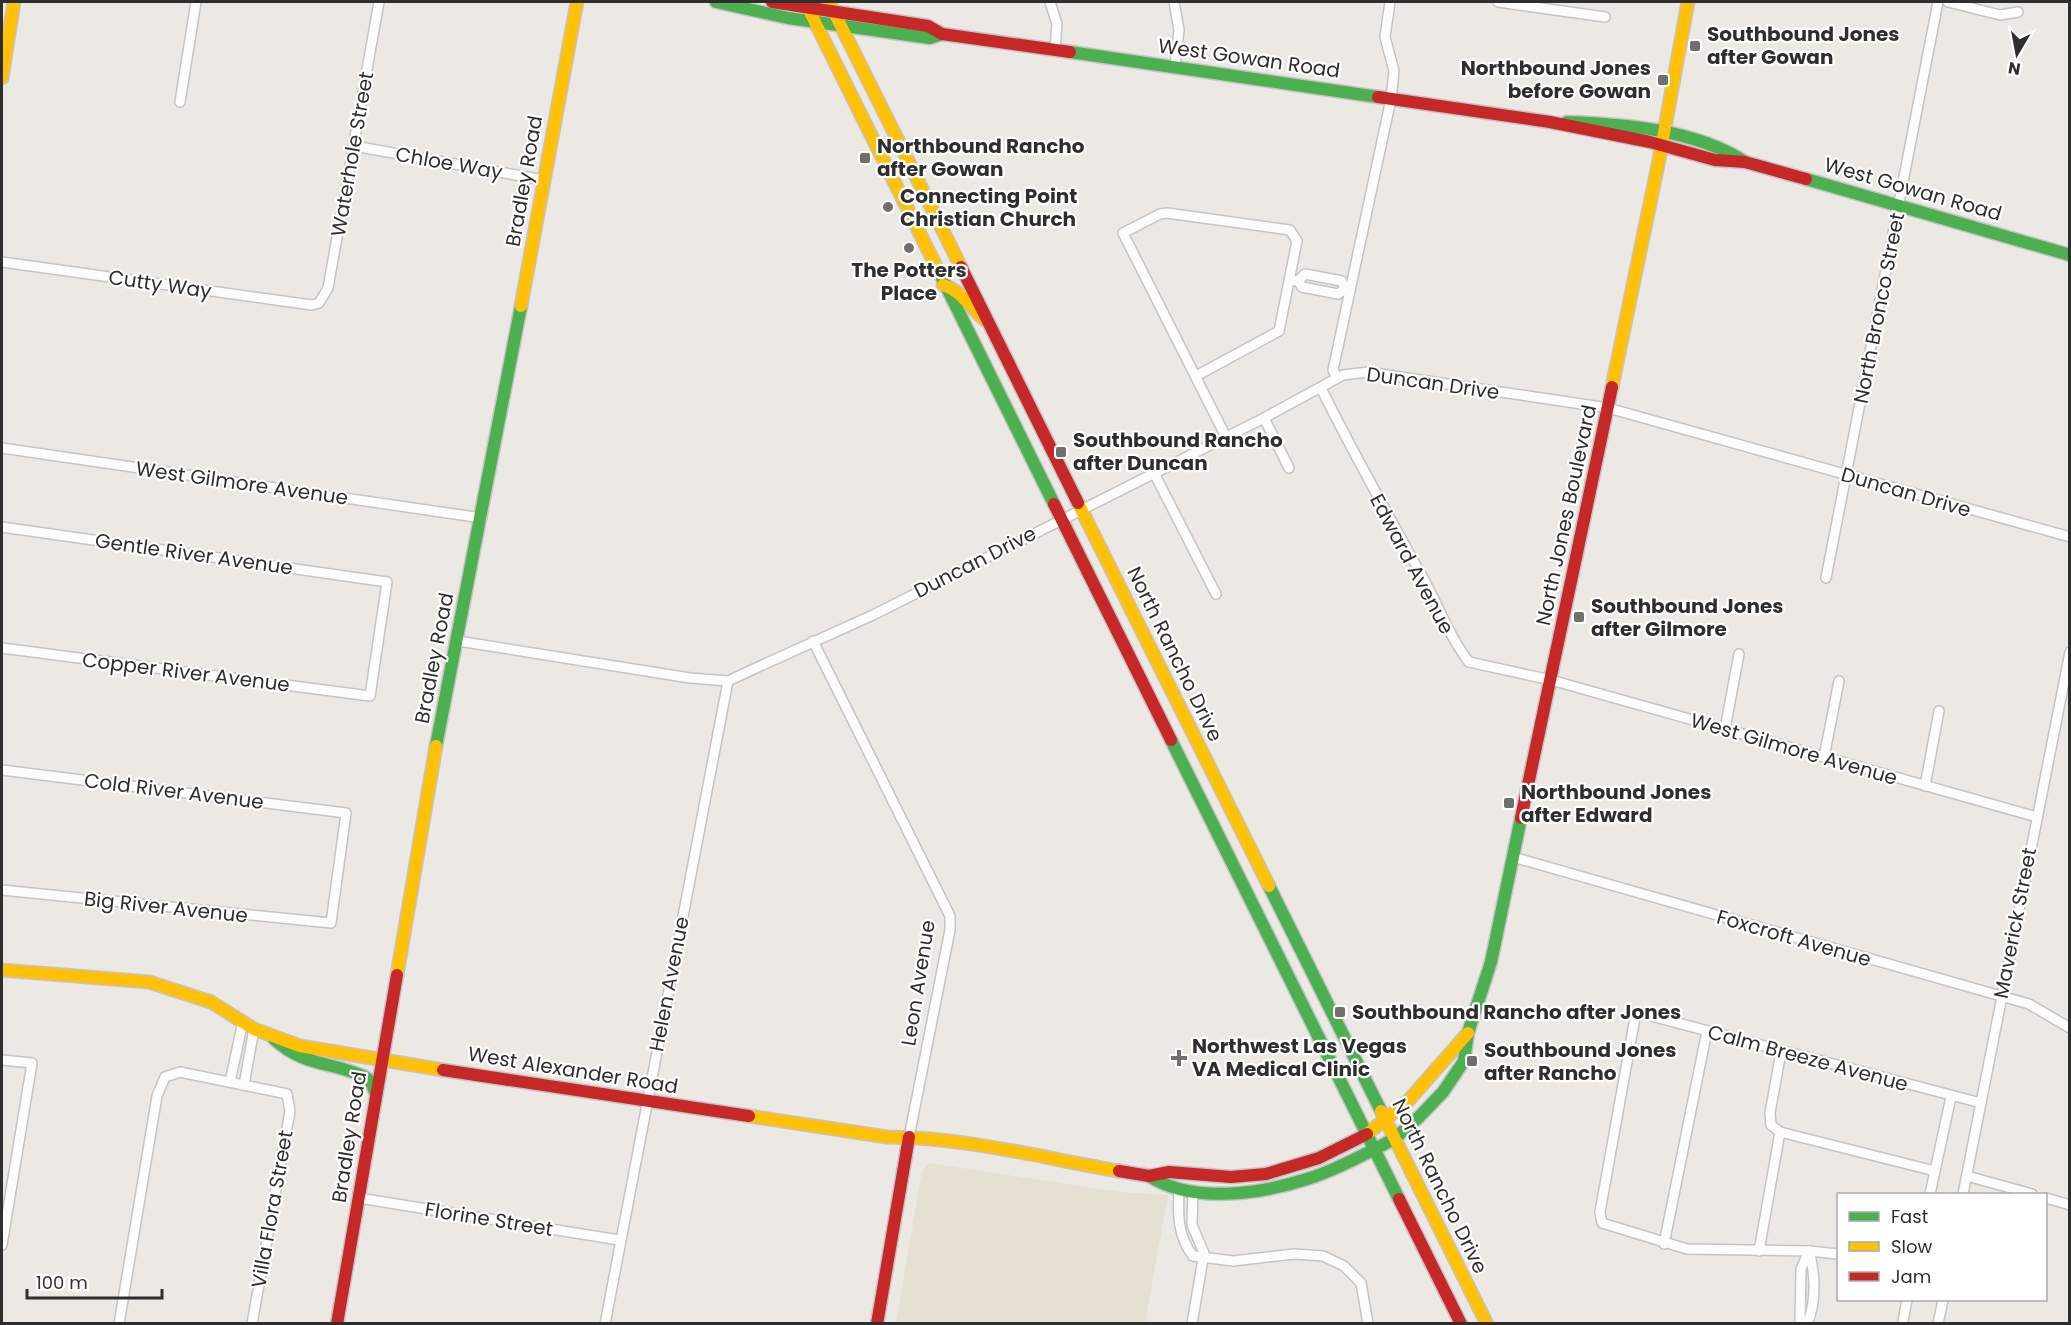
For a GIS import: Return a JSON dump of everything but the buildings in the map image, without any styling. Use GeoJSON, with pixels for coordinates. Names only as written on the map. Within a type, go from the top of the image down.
{"type":"FeatureCollection","features":[{"type":"Feature","properties":{"kind":"main road"},"geometry":{"type":"LineString","coordinates":[[2,78],[14,2]]}},
{"type":"Feature","properties":{"kind":"main road","name":"Bradley Road"},"geometry":{"type":"LineString","coordinates":[[337,1323],[446,687],[458,640],[482,518],[577,2]]}},
{"type":"Feature","properties":{"kind":"main road","name":"West Gowan Road"},"geometry":{"type":"LineString","coordinates":[[716,2],[743,10],[930,38],[942,34]]}},
{"type":"Feature","properties":{"kind":"main road","name":"West Gowan Road"},"geometry":{"type":"LineString","coordinates":[[772,2],[832,7],[928,26],[942,34],[1550,122],[1591,133],[1663,139],[1732,164],[1745,162],[2070,255]]}},
{"type":"Feature","properties":{"kind":"main road","name":"North Jones Boulevard"},"geometry":{"type":"LineString","coordinates":[[1375,1149],[1394,1138],[1443,1092],[1464,1061],[1468,1033],[1491,962],[1551,680],[1663,139],[1688,2]]}},
{"type":"Feature","properties":{"kind":"main road"},"geometry":{"type":"LineString","coordinates":[[806,4],[943,285],[1461,1323]]}},
{"type":"Feature","properties":{"kind":"main road","name":"North Rancho Drive"},"geometry":{"type":"LineString","coordinates":[[832,7],[1487,1323]]}},
{"type":"Feature","properties":{"kind":"main road"},"geometry":{"type":"LineString","coordinates":[[929,255],[954,252]]}},
{"type":"Feature","properties":{"kind":"main road"},"geometry":{"type":"LineString","coordinates":[[943,285],[957,289],[970,308],[990,324]]}},
{"type":"Feature","properties":{"kind":"main road","name":"West Alexander Road"},"geometry":{"type":"LineString","coordinates":[[2,970],[149,982],[211,1002],[254,1029],[300,1046],[330,1053],[887,1137],[909,1137],[1149,1176],[1163,1171],[1229,1177],[1261,1175],[1315,1159],[1343,1148],[1367,1134]]}},
{"type":"Feature","properties":{"kind":"main road","name":"North Jones Boulevard"},"geometry":{"type":"LineString","coordinates":[[1367,1134],[1386,1122],[1413,1098],[1448,1053],[1468,1033]]}},
{"type":"Feature","properties":{"kind":"main road"},"geometry":{"type":"LineString","coordinates":[[269,1034],[287,1051],[316,1064],[365,1076],[372,1083],[376,1094]]}},
{"type":"Feature","properties":{"kind":"main road","name":"Leon Avenue"},"geometry":{"type":"LineString","coordinates":[[877,1323],[909,1137]]}},
{"type":"Feature","properties":{"kind":"main road","name":"West Alexander Road"},"geometry":{"type":"LineString","coordinates":[[1149,1176],[1158,1185],[1179,1189],[1234,1191],[1298,1182],[1333,1169],[1375,1149]]}},
{"type":"Feature","properties":{"kind":"street"},"geometry":{"type":"LineString","coordinates":[[180,102],[196,2]]}},
{"type":"Feature","properties":{"kind":"street","name":"Waterhole Street"},"geometry":{"type":"LineString","coordinates":[[319,303],[328,288],[379,2]]}},
{"type":"Feature","properties":{"kind":"street"},"geometry":{"type":"LineString","coordinates":[[1050,2],[1057,24],[1055,50]]}},
{"type":"Feature","properties":{"kind":"street"},"geometry":{"type":"LineString","coordinates":[[1174,2],[1179,30],[1175,66]]}},
{"type":"Feature","properties":{"kind":"street"},"geometry":{"type":"LineString","coordinates":[[1337,378],[1333,370],[1347,290],[1390,99],[1394,71],[1385,37],[1390,2]]}},
{"type":"Feature","properties":{"kind":"street"},"geometry":{"type":"LineString","coordinates":[[1498,2],[1605,17]]}},
{"type":"Feature","properties":{"kind":"street","name":"North Bronco Street"},"geometry":{"type":"LineString","coordinates":[[1826,578],[1938,2]]}},
{"type":"Feature","properties":{"kind":"street"},"geometry":{"type":"LineString","coordinates":[[1948,2],[2000,15],[2018,12]]}},
{"type":"Feature","properties":{"kind":"street","name":"Chloe Way"},"geometry":{"type":"LineString","coordinates":[[354,146],[544,180]]}},
{"type":"Feature","properties":{"kind":"street"},"geometry":{"type":"LineString","coordinates":[[1196,376],[1279,331],[1294,280],[1297,242],[1290,230],[1167,213],[1160,214],[1123,233],[1226,437]]}},
{"type":"Feature","properties":{"kind":"street","name":"Cutty Way"},"geometry":{"type":"LineString","coordinates":[[2,262],[300,304],[319,303]]}},
{"type":"Feature","properties":{"kind":"street"},"geometry":{"type":"LineString","coordinates":[[1294,280],[1305,274],[1342,281],[1347,290]]}},
{"type":"Feature","properties":{"kind":"street","name":"Duncan Drive"},"geometry":{"type":"LineString","coordinates":[[458,640],[690,678],[728,681],[873,615],[1264,418],[1337,378],[1368,372],[1608,408],[2070,537]]}},
{"type":"Feature","properties":{"kind":"street","name":"Edward Avenue"},"geometry":{"type":"LineString","coordinates":[[1321,388],[1362,470],[1425,581],[1453,641],[1469,662],[1551,680]]}},
{"type":"Feature","properties":{"kind":"street"},"geometry":{"type":"LineString","coordinates":[[1264,418],[1289,468]]}},
{"type":"Feature","properties":{"kind":"street","name":"West Gilmore Avenue"},"geometry":{"type":"LineString","coordinates":[[2,448],[482,518]]}},
{"type":"Feature","properties":{"kind":"street"},"geometry":{"type":"LineString","coordinates":[[1154,473],[1216,594]]}},
{"type":"Feature","properties":{"kind":"street","name":"Gentle River Avenue"},"geometry":{"type":"LineString","coordinates":[[2,527],[387,582],[370,696]]}},
{"type":"Feature","properties":{"kind":"street","name":"Leon Avenue"},"geometry":{"type":"LineString","coordinates":[[813,641],[950,916],[948,940],[915,1120],[909,1137]]}},
{"type":"Feature","properties":{"kind":"street","name":"Copper River Avenue"},"geometry":{"type":"LineString","coordinates":[[2,648],[370,696]]}},
{"type":"Feature","properties":{"kind":"street","name":"Maverick Street"},"geometry":{"type":"LineString","coordinates":[[1963,1193],[2000,997],[2070,652]]}},
{"type":"Feature","properties":{"kind":"street"},"geometry":{"type":"LineString","coordinates":[[1725,729],[1739,654]]}},
{"type":"Feature","properties":{"kind":"street","name":"West Gilmore Avenue"},"geometry":{"type":"LineString","coordinates":[[1551,680],[2037,818]]}},
{"type":"Feature","properties":{"kind":"street","name":"Helen Avenue"},"geometry":{"type":"LineString","coordinates":[[605,1323],[619,1240],[728,681]]}},
{"type":"Feature","properties":{"kind":"street"},"geometry":{"type":"LineString","coordinates":[[1824,757],[1839,681]]}},
{"type":"Feature","properties":{"kind":"street"},"geometry":{"type":"LineString","coordinates":[[1925,786],[1939,711]]}},
{"type":"Feature","properties":{"kind":"street","name":"Cold River Avenue"},"geometry":{"type":"LineString","coordinates":[[2,770],[346,813],[331,923]]}},
{"type":"Feature","properties":{"kind":"street","name":"Foxcroft Avenue"},"geometry":{"type":"LineString","coordinates":[[1513,857],[2029,1004],[2070,1028]]}},
{"type":"Feature","properties":{"kind":"street","name":"Big River Avenue"},"geometry":{"type":"LineString","coordinates":[[2,890],[331,923]]}},
{"type":"Feature","properties":{"kind":"street","name":"Calm Breeze Avenue"},"geometry":{"type":"LineString","coordinates":[[1664,1244],[1602,1223],[1600,1212],[1636,1012],[1951,1097],[1981,1103]]}},
{"type":"Feature","properties":{"kind":"street"},"geometry":{"type":"LineString","coordinates":[[230,1082],[243,1021]]}},
{"type":"Feature","properties":{"kind":"street"},"geometry":{"type":"LineString","coordinates":[[119,1323],[157,1096],[165,1077],[180,1072],[244,1085],[254,1029]]}},
{"type":"Feature","properties":{"kind":"street"},"geometry":{"type":"LineString","coordinates":[[1707,1031],[1664,1244],[1687,1249],[1809,1251],[1837,1254]]}},
{"type":"Feature","properties":{"kind":"street"},"geometry":{"type":"LineString","coordinates":[[1781,1052],[1770,1113],[1771,1125],[1779,1132],[1935,1171]]}},
{"type":"Feature","properties":{"kind":"street"},"geometry":{"type":"LineString","coordinates":[[2,1060],[32,1064],[2,1245]]}},
{"type":"Feature","properties":{"kind":"street","name":"Villa Flora Street"},"geometry":{"type":"LineString","coordinates":[[244,1085],[287,1094],[290,1111],[252,1323]]}},
{"type":"Feature","properties":{"kind":"street"},"geometry":{"type":"LineString","coordinates":[[1930,1193],[1951,1097]]}},
{"type":"Feature","properties":{"kind":"street"},"geometry":{"type":"LineString","coordinates":[[1759,1251],[1779,1132]]}},
{"type":"Feature","properties":{"kind":"street"},"geometry":{"type":"LineString","coordinates":[[1967,1176],[2028,1193]]}},
{"type":"Feature","properties":{"kind":"street"},"geometry":{"type":"LineString","coordinates":[[1179,1189],[1178,1220],[1181,1236],[1193,1256],[1233,1261],[1294,1254],[1323,1257],[1344,1266],[1361,1283],[1368,1323]]}},
{"type":"Feature","properties":{"kind":"street"},"geometry":{"type":"LineString","coordinates":[[1192,1323],[1203,1256],[1203,1248],[1192,1225],[1193,1191]]}},
{"type":"Feature","properties":{"kind":"street","name":"Florine Street"},"geometry":{"type":"LineString","coordinates":[[359,1198],[619,1240]]}},
{"type":"Feature","properties":{"kind":"street"},"geometry":{"type":"LineString","coordinates":[[2047,1198],[2070,1205]]}},
{"type":"Feature","properties":{"kind":"street"},"geometry":{"type":"LineString","coordinates":[[1800,1323],[1801,1269],[1809,1251]]}},
{"type":"Feature","properties":{"kind":"street"},"geometry":{"type":"LineString","coordinates":[[1807,1323],[1810,1316],[1814,1272],[1809,1251]]}},
{"type":"Feature","properties":{"kind":"street"},"geometry":{"type":"LineString","coordinates":[[1903,1321],[1907,1301]]}},
{"type":"Feature","properties":{"kind":"street"},"geometry":{"type":"LineString","coordinates":[[1938,1323],[1943,1301]]}},
{"type":"Feature","properties":{"kind":"shaded area"},"geometry":{"type":"Polygon","coordinates":[[[929,1163],[1120,1192],[1168,1195],[1145,1323],[896,1323],[922,1171],[929,1163]]]}},
{"type":"Feature","properties":{"kind":"traffic: fast"},"geometry":{"type":"LineString","coordinates":[[716,2],[788,18],[930,38],[942,34]]}},
{"type":"Feature","properties":{"kind":"traffic: fast"},"geometry":{"type":"LineString","coordinates":[[1070,52],[1378,97]]}},
{"type":"Feature","properties":{"kind":"traffic: fast"},"geometry":{"type":"LineString","coordinates":[[1567,122],[1636,127],[1682,136],[1726,151],[1745,162]]}},
{"type":"Feature","properties":{"kind":"traffic: fast"},"geometry":{"type":"LineString","coordinates":[[1806,179],[2070,255]]}},
{"type":"Feature","properties":{"kind":"traffic: fast"},"geometry":{"type":"LineString","coordinates":[[938,270],[1054,504]]}},
{"type":"Feature","properties":{"kind":"traffic: fast"},"geometry":{"type":"LineString","coordinates":[[436,746],[521,306]]}},
{"type":"Feature","properties":{"kind":"traffic: fast"},"geometry":{"type":"LineString","coordinates":[[1171,740],[1399,1199]]}},
{"type":"Feature","properties":{"kind":"traffic: fast"},"geometry":{"type":"LineString","coordinates":[[1375,1149],[1394,1139],[1419,1117],[1443,1092],[1464,1061],[1468,1033],[1491,962],[1521,818]]}},
{"type":"Feature","properties":{"kind":"traffic: fast"},"geometry":{"type":"LineString","coordinates":[[1269,886],[1381,1111]]}},
{"type":"Feature","properties":{"kind":"traffic: fast"},"geometry":{"type":"LineString","coordinates":[[274,1039],[285,1048],[307,1059],[366,1077],[376,1094]]}},
{"type":"Feature","properties":{"kind":"traffic: fast"},"geometry":{"type":"LineString","coordinates":[[1149,1176],[1166,1185],[1185,1190],[1227,1194],[1248,1192],[1269,1189],[1316,1176],[1375,1149]]}},
{"type":"Feature","properties":{"kind":"traffic: slow"},"geometry":{"type":"LineString","coordinates":[[2,78],[14,2]]}},
{"type":"Feature","properties":{"kind":"traffic: slow"},"geometry":{"type":"LineString","coordinates":[[521,306],[577,2]]}},
{"type":"Feature","properties":{"kind":"traffic: slow"},"geometry":{"type":"LineString","coordinates":[[805,2],[938,270]]}},
{"type":"Feature","properties":{"kind":"traffic: slow"},"geometry":{"type":"LineString","coordinates":[[829,2],[961,267]]}},
{"type":"Feature","properties":{"kind":"traffic: slow"},"geometry":{"type":"LineString","coordinates":[[1612,387],[1659,160],[1688,2]]}},
{"type":"Feature","properties":{"kind":"traffic: slow"},"geometry":{"type":"LineString","coordinates":[[943,285],[961,296],[986,321]]}},
{"type":"Feature","properties":{"kind":"traffic: slow"},"geometry":{"type":"LineString","coordinates":[[1078,503],[1269,886]]}},
{"type":"Feature","properties":{"kind":"traffic: slow"},"geometry":{"type":"LineString","coordinates":[[397,975],[436,746]]}},
{"type":"Feature","properties":{"kind":"traffic: slow"},"geometry":{"type":"LineString","coordinates":[[2,970],[149,982],[211,1002],[254,1029],[300,1046],[443,1070]]}},
{"type":"Feature","properties":{"kind":"traffic: slow"},"geometry":{"type":"LineString","coordinates":[[1367,1134],[1409,1100],[1468,1033]]}},
{"type":"Feature","properties":{"kind":"traffic: slow"},"geometry":{"type":"LineString","coordinates":[[1381,1111],[1487,1324]]}},
{"type":"Feature","properties":{"kind":"traffic: slow"},"geometry":{"type":"LineString","coordinates":[[749,1116],[887,1137],[974,1144],[1119,1171]]}},
{"type":"Feature","properties":{"kind":"traffic: jam"},"geometry":{"type":"LineString","coordinates":[[772,2],[928,26],[942,34],[1070,52]]}},
{"type":"Feature","properties":{"kind":"traffic: jam"},"geometry":{"type":"LineString","coordinates":[[1378,97],[1550,122],[1650,142],[1715,160],[1745,162],[1806,179]]}},
{"type":"Feature","properties":{"kind":"traffic: jam"},"geometry":{"type":"LineString","coordinates":[[961,267],[1078,503]]}},
{"type":"Feature","properties":{"kind":"traffic: jam"},"geometry":{"type":"LineString","coordinates":[[1521,818],[1612,387]]}},
{"type":"Feature","properties":{"kind":"traffic: jam"},"geometry":{"type":"LineString","coordinates":[[1054,504],[1171,740]]}},
{"type":"Feature","properties":{"kind":"traffic: jam"},"geometry":{"type":"LineString","coordinates":[[337,1324],[397,975]]}},
{"type":"Feature","properties":{"kind":"traffic: jam"},"geometry":{"type":"LineString","coordinates":[[443,1070],[749,1116]]}},
{"type":"Feature","properties":{"kind":"traffic: jam"},"geometry":{"type":"LineString","coordinates":[[1119,1171],[1149,1176],[1169,1172],[1231,1177],[1266,1174],[1319,1158],[1367,1134]]}},
{"type":"Feature","properties":{"kind":"traffic: jam"},"geometry":{"type":"LineString","coordinates":[[877,1324],[909,1137]]}},
{"type":"Feature","properties":{"kind":"traffic: jam"},"geometry":{"type":"LineString","coordinates":[[1399,1199],[1461,1324]]}},
{"type":"Feature","properties":{"kind":"place","name":"Southbound Jones after Gowan"},"geometry":{"type":"Point","coordinates":[1695,46]}},
{"type":"Feature","properties":{"kind":"place","name":"Northbound Jones before Gowan"},"geometry":{"type":"Point","coordinates":[1663,80]}},
{"type":"Feature","properties":{"kind":"place","name":"Northbound Rancho after Gowan"},"geometry":{"type":"Point","coordinates":[865,158]}},
{"type":"Feature","properties":{"kind":"place","name":"Connecting Point Christian Church"},"geometry":{"type":"Point","coordinates":[888,207]}},
{"type":"Feature","properties":{"kind":"place","name":"The Potters Place"},"geometry":{"type":"Point","coordinates":[909,248]}},
{"type":"Feature","properties":{"kind":"place","name":"Southbound Rancho after Duncan"},"geometry":{"type":"Point","coordinates":[1061,452]}},
{"type":"Feature","properties":{"kind":"place","name":"Southbound Jones after Gilmore"},"geometry":{"type":"Point","coordinates":[1579,617]}},
{"type":"Feature","properties":{"kind":"place","name":"Northbound Jones after Edward"},"geometry":{"type":"Point","coordinates":[1509,803]}},
{"type":"Feature","properties":{"kind":"place","name":"Southbound Rancho after Jones"},"geometry":{"type":"Point","coordinates":[1340,1012]}},
{"type":"Feature","properties":{"kind":"place","name":"Northwest Las Vegas VA Medical Clinic"},"geometry":{"type":"Point","coordinates":[1179,1058]}},
{"type":"Feature","properties":{"kind":"place","name":"Southbound Jones after Rancho"},"geometry":{"type":"Point","coordinates":[1472,1061]}}]}
